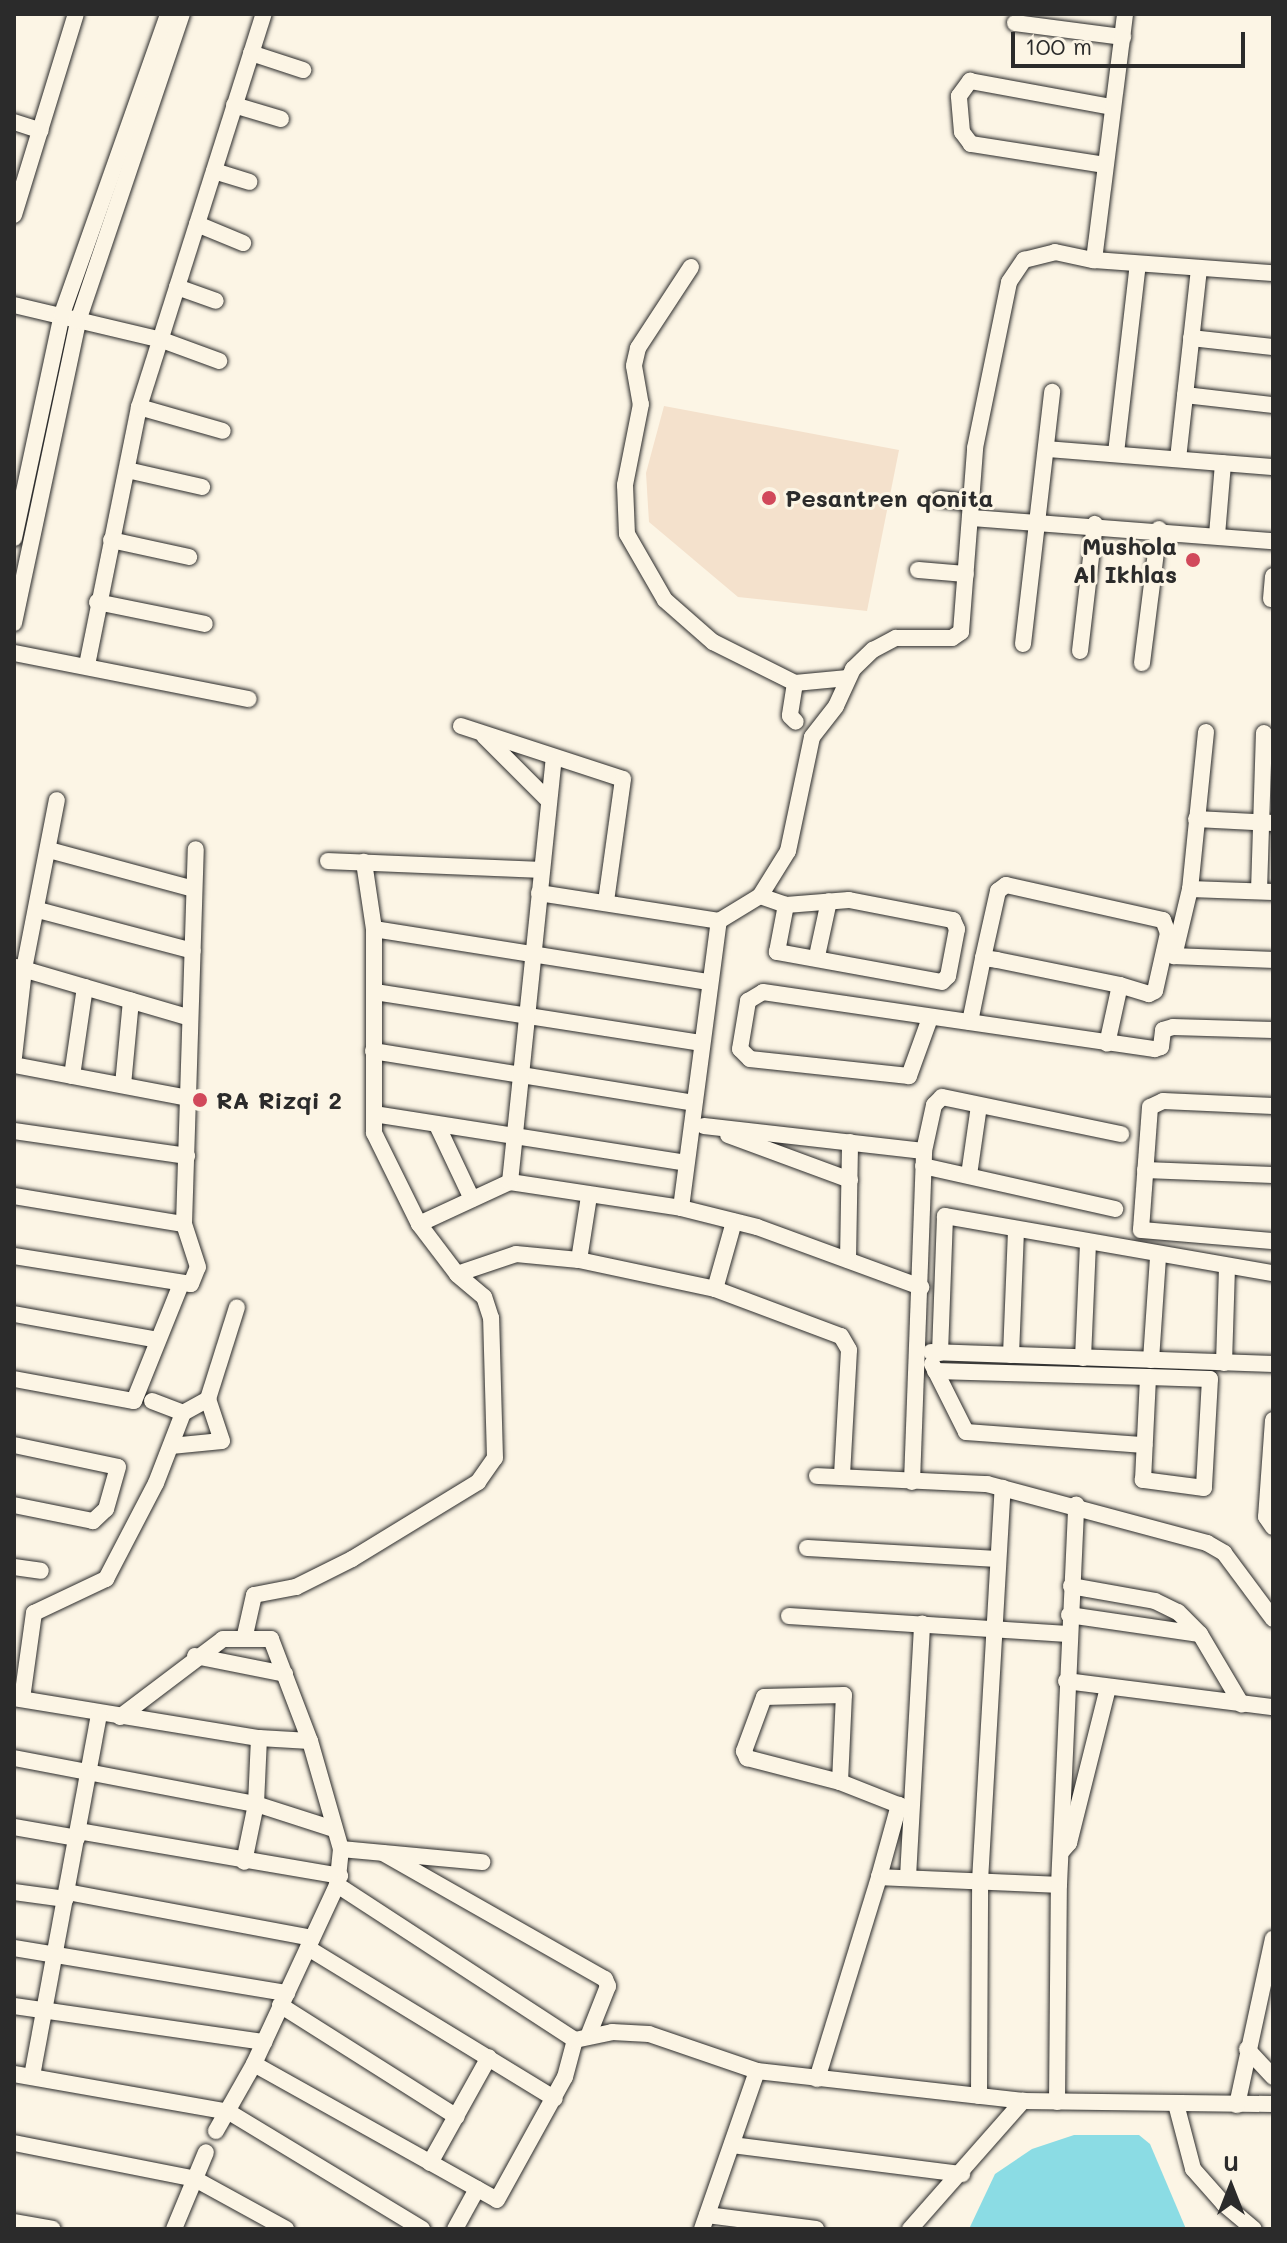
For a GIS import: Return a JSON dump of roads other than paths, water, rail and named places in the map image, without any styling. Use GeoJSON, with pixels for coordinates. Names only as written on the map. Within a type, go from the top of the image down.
{"type":"FeatureCollection","features":[{"type":"Feature","properties":{"kind":"street"},"geometry":{"type":"LineString","coordinates":[[14,215],[76,14]]}},
{"type":"Feature","properties":{"kind":"street"},"geometry":{"type":"LineString","coordinates":[[14,538],[62,314],[168,14]]}},
{"type":"Feature","properties":{"kind":"street"},"geometry":{"type":"LineString","coordinates":[[14,623],[78,321],[182,14]]}},
{"type":"Feature","properties":{"kind":"street"},"geometry":{"type":"LineString","coordinates":[[87,665],[97,602],[139,407],[264,14]]}},
{"type":"Feature","properties":{"kind":"street"},"geometry":{"type":"LineString","coordinates":[[1094,260],[1125,14]]}},
{"type":"Feature","properties":{"kind":"street"},"geometry":{"type":"LineString","coordinates":[[1015,23],[1123,37]]}},
{"type":"Feature","properties":{"kind":"street"},"geometry":{"type":"LineString","coordinates":[[251,53],[303,70]]}},
{"type":"Feature","properties":{"kind":"street"},"geometry":{"type":"LineString","coordinates":[[1105,165],[971,144],[962,132],[959,96],[970,81],[1112,107]]}},
{"type":"Feature","properties":{"kind":"street"},"geometry":{"type":"LineString","coordinates":[[234,105],[281,119]]}},
{"type":"Feature","properties":{"kind":"street"},"geometry":{"type":"LineString","coordinates":[[14,122],[41,131]]}},
{"type":"Feature","properties":{"kind":"street"},"geometry":{"type":"LineString","coordinates":[[214,171],[249,182]]}},
{"type":"Feature","properties":{"kind":"street"},"geometry":{"type":"LineString","coordinates":[[197,224],[243,243]]}},
{"type":"Feature","properties":{"kind":"street"},"geometry":{"type":"LineString","coordinates":[[539,893],[719,921],[760,896],[788,851],[812,737],[836,706],[848,678],[873,650],[896,638],[958,635],[972,510],[975,448],[1009,282],[1035,254],[1273,273]]}},
{"type":"Feature","properties":{"kind":"street"},"geometry":{"type":"LineString","coordinates":[[1116,453],[1138,264]]}},
{"type":"Feature","properties":{"kind":"street"},"geometry":{"type":"LineString","coordinates":[[691,267],[638,348],[634,366],[641,396],[625,485],[627,534],[654,584],[681,616],[713,642],[795,683],[848,678]]}},
{"type":"Feature","properties":{"kind":"street"},"geometry":{"type":"LineString","coordinates":[[1178,459],[1199,268]]}},
{"type":"Feature","properties":{"kind":"street"},"geometry":{"type":"LineString","coordinates":[[177,287],[216,301]]}},
{"type":"Feature","properties":{"kind":"street"},"geometry":{"type":"LineString","coordinates":[[14,305],[162,340],[219,361]]}},
{"type":"Feature","properties":{"kind":"street"},"geometry":{"type":"LineString","coordinates":[[1191,338],[1273,347]]}},
{"type":"Feature","properties":{"kind":"street"},"geometry":{"type":"LineString","coordinates":[[1023,644],[1052,392]]}},
{"type":"Feature","properties":{"kind":"street"},"geometry":{"type":"LineString","coordinates":[[1185,395],[1273,405]]}},
{"type":"Feature","properties":{"kind":"street"},"geometry":{"type":"LineString","coordinates":[[139,407],[223,431]]}},
{"type":"Feature","properties":{"kind":"street"},"geometry":{"type":"LineString","coordinates":[[1047,449],[1273,467]]}},
{"type":"Feature","properties":{"kind":"street"},"geometry":{"type":"LineString","coordinates":[[1217,535],[1223,463]]}},
{"type":"Feature","properties":{"kind":"street"},"geometry":{"type":"LineString","coordinates":[[127,470],[202,487]]}},
{"type":"Feature","properties":{"kind":"street"},"geometry":{"type":"LineString","coordinates":[[940,499],[972,510],[1038,520],[1273,541]]}},
{"type":"Feature","properties":{"kind":"street"},"geometry":{"type":"LineString","coordinates":[[1080,651],[1095,524]]}},
{"type":"Feature","properties":{"kind":"street"},"geometry":{"type":"LineString","coordinates":[[1142,663],[1159,529]]}},
{"type":"Feature","properties":{"kind":"street"},"geometry":{"type":"LineString","coordinates":[[111,540],[189,557]]}},
{"type":"Feature","properties":{"kind":"street"},"geometry":{"type":"LineString","coordinates":[[918,570],[966,574]]}},
{"type":"Feature","properties":{"kind":"street"},"geometry":{"type":"LineString","coordinates":[[1271,599],[1273,576]]}},
{"type":"Feature","properties":{"kind":"street"},"geometry":{"type":"LineString","coordinates":[[97,602],[205,624]]}},
{"type":"Feature","properties":{"kind":"street"},"geometry":{"type":"LineString","coordinates":[[14,653],[249,699]]}},
{"type":"Feature","properties":{"kind":"street"},"geometry":{"type":"LineString","coordinates":[[795,683],[790,716],[796,722]]}},
{"type":"Feature","properties":{"kind":"street"},"geometry":{"type":"LineString","coordinates":[[461,726],[623,779],[606,902]]}},
{"type":"Feature","properties":{"kind":"street"},"geometry":{"type":"LineString","coordinates":[[479,731],[548,800]]}},
{"type":"Feature","properties":{"kind":"street"},"geometry":{"type":"LineString","coordinates":[[1206,732],[1190,889],[1175,958],[1273,960]]}},
{"type":"Feature","properties":{"kind":"street"},"geometry":{"type":"LineString","coordinates":[[1190,889],[1266,891],[1264,733]]}},
{"type":"Feature","properties":{"kind":"street"},"geometry":{"type":"LineString","coordinates":[[510,1182],[517,1074],[554,758]]}},
{"type":"Feature","properties":{"kind":"street"},"geometry":{"type":"LineString","coordinates":[[14,1057],[19,968],[38,910],[57,800]]}},
{"type":"Feature","properties":{"kind":"street"},"geometry":{"type":"LineString","coordinates":[[1196,819],[1266,822]]}},
{"type":"Feature","properties":{"kind":"street"},"geometry":{"type":"LineString","coordinates":[[14,1256],[181,1284],[195,1281],[198,1273],[184,1224],[196,849]]}},
{"type":"Feature","properties":{"kind":"street"},"geometry":{"type":"LineString","coordinates":[[49,850],[194,889]]}},
{"type":"Feature","properties":{"kind":"street"},"geometry":{"type":"LineString","coordinates":[[328,861],[541,870]]}},
{"type":"Feature","properties":{"kind":"street"},"geometry":{"type":"LineString","coordinates":[[245,1635],[254,1595],[296,1587],[420,1520],[489,1472],[495,1458],[491,1318],[484,1297],[457,1274],[419,1224],[374,1133],[374,929],[364,862]]}},
{"type":"Feature","properties":{"kind":"street"},"geometry":{"type":"LineString","coordinates":[[970,1022],[983,958],[998,891],[1006,885],[1163,920],[1168,933],[1155,991],[1149,994],[1120,985],[983,958]]}},
{"type":"Feature","properties":{"kind":"street"},"geometry":{"type":"LineString","coordinates":[[760,896],[786,905],[849,900],[953,920],[957,929],[948,976],[942,982],[817,956],[777,952],[786,905]]}},
{"type":"Feature","properties":{"kind":"street"},"geometry":{"type":"LineString","coordinates":[[817,956],[829,901]]}},
{"type":"Feature","properties":{"kind":"street"},"geometry":{"type":"LineString","coordinates":[[38,910],[193,951]]}},
{"type":"Feature","properties":{"kind":"street"},"geometry":{"type":"LineString","coordinates":[[681,1208],[686,1163],[698,1125],[694,1103],[719,921]]}},
{"type":"Feature","properties":{"kind":"street"},"geometry":{"type":"LineString","coordinates":[[374,929],[709,982]]}},
{"type":"Feature","properties":{"kind":"street"},"geometry":{"type":"LineString","coordinates":[[19,968],[190,1018]]}},
{"type":"Feature","properties":{"kind":"street"},"geometry":{"type":"LineString","coordinates":[[1107,1044],[1120,985]]}},
{"type":"Feature","properties":{"kind":"street"},"geometry":{"type":"LineString","coordinates":[[72,1076],[85,987]]}},
{"type":"Feature","properties":{"kind":"street"},"geometry":{"type":"LineString","coordinates":[[375,992],[524,1018],[702,1043]]}},
{"type":"Feature","properties":{"kind":"street"},"geometry":{"type":"LineString","coordinates":[[930,1018],[909,1076],[750,1059],[740,1049],[748,1001],[763,992],[1155,1049],[1161,1047],[1163,1030],[1173,1027],[1273,1030]]}},
{"type":"Feature","properties":{"kind":"street"},"geometry":{"type":"LineString","coordinates":[[123,1085],[131,1000]]}},
{"type":"Feature","properties":{"kind":"street"},"geometry":{"type":"LineString","coordinates":[[373,1051],[694,1103]]}},
{"type":"Feature","properties":{"kind":"street"},"geometry":{"type":"LineString","coordinates":[[14,1065],[189,1098]]}},
{"type":"Feature","properties":{"kind":"street"},"geometry":{"type":"LineString","coordinates":[[1121,1134],[937,1100],[924,1158],[921,1287],[927,1352],[966,1432],[1145,1445]]}},
{"type":"Feature","properties":{"kind":"street"},"geometry":{"type":"LineString","coordinates":[[1273,1106],[1155,1103],[1150,1107],[1142,1232],[1273,1241]]}},
{"type":"Feature","properties":{"kind":"street"},"geometry":{"type":"LineString","coordinates":[[969,1175],[979,1106]]}},
{"type":"Feature","properties":{"kind":"street"},"geometry":{"type":"LineString","coordinates":[[374,1114],[512,1139],[686,1163]]}},
{"type":"Feature","properties":{"kind":"street"},"geometry":{"type":"LineString","coordinates":[[437,1125],[472,1199]]}},
{"type":"Feature","properties":{"kind":"street"},"geometry":{"type":"LineString","coordinates":[[698,1125],[850,1142],[924,1158],[969,1175],[1115,1209]]}},
{"type":"Feature","properties":{"kind":"street"},"geometry":{"type":"LineString","coordinates":[[698,1125],[850,1180]]}},
{"type":"Feature","properties":{"kind":"street"},"geometry":{"type":"LineString","coordinates":[[14,1131],[187,1156]]}},
{"type":"Feature","properties":{"kind":"street"},"geometry":{"type":"LineString","coordinates":[[848,1260],[850,1142]]}},
{"type":"Feature","properties":{"kind":"street"},"geometry":{"type":"LineString","coordinates":[[1145,1170],[1273,1175]]}},
{"type":"Feature","properties":{"kind":"street"},"geometry":{"type":"LineString","coordinates":[[419,1224],[510,1182],[681,1208],[734,1222],[921,1287]]}},
{"type":"Feature","properties":{"kind":"street"},"geometry":{"type":"LineString","coordinates":[[14,1196],[184,1224]]}},
{"type":"Feature","properties":{"kind":"street"},"geometry":{"type":"LineString","coordinates":[[579,1260],[589,1196]]}},
{"type":"Feature","properties":{"kind":"street"},"geometry":{"type":"LineString","coordinates":[[912,1482],[944,1219],[1273,1273]]}},
{"type":"Feature","properties":{"kind":"street"},"geometry":{"type":"LineString","coordinates":[[715,1289],[734,1222]]}},
{"type":"Feature","properties":{"kind":"street"},"geometry":{"type":"LineString","coordinates":[[1011,1355],[1016,1231]]}},
{"type":"Feature","properties":{"kind":"street"},"geometry":{"type":"LineString","coordinates":[[1083,1358],[1088,1242]]}},
{"type":"Feature","properties":{"kind":"street"},"geometry":{"type":"LineString","coordinates":[[457,1274],[516,1254],[579,1260],[715,1289],[846,1340],[842,1477]]}},
{"type":"Feature","properties":{"kind":"street"},"geometry":{"type":"LineString","coordinates":[[927,1352],[1083,1358],[1150,1369],[1210,1379],[1207,1485],[1146,1484],[1145,1445],[1150,1369],[1158,1256]]}},
{"type":"Feature","properties":{"kind":"street"},"geometry":{"type":"LineString","coordinates":[[1224,1363],[1227,1267]]}},
{"type":"Feature","properties":{"kind":"street"},"geometry":{"type":"LineString","coordinates":[[14,1379],[134,1401],[181,1284]]}},
{"type":"Feature","properties":{"kind":"street"},"geometry":{"type":"LineString","coordinates":[[171,1446],[222,1441],[208,1399],[237,1307]]}},
{"type":"Feature","properties":{"kind":"street"},"geometry":{"type":"LineString","coordinates":[[14,1314],[158,1340]]}},
{"type":"Feature","properties":{"kind":"street"},"geometry":{"type":"LineString","coordinates":[[935,1371],[1150,1369],[1224,1363],[1273,1364]]}},
{"type":"Feature","properties":{"kind":"street"},"geometry":{"type":"LineString","coordinates":[[208,1399],[183,1413],[171,1446],[106,1579],[34,1613],[18,1699],[259,1738],[310,1741]]}},
{"type":"Feature","properties":{"kind":"street"},"geometry":{"type":"LineString","coordinates":[[152,1401],[183,1413]]}},
{"type":"Feature","properties":{"kind":"street"},"geometry":{"type":"LineString","coordinates":[[1273,1420],[1266,1517],[1273,1527]]}},
{"type":"Feature","properties":{"kind":"street"},"geometry":{"type":"LineString","coordinates":[[14,1445],[118,1467],[106,1509],[93,1521],[14,1505]]}},
{"type":"Feature","properties":{"kind":"street"},"geometry":{"type":"LineString","coordinates":[[817,1476],[1003,1488],[1076,1504],[1216,1547],[1273,1619]]}},
{"type":"Feature","properties":{"kind":"street"},"geometry":{"type":"LineString","coordinates":[[979,2096],[980,1881],[991,1627],[1003,1488]]}},
{"type":"Feature","properties":{"kind":"street"},"geometry":{"type":"LineString","coordinates":[[1057,2102],[1060,1852],[1067,1634],[1076,1504]]}},
{"type":"Feature","properties":{"kind":"street"},"geometry":{"type":"LineString","coordinates":[[807,1548],[998,1559]]}},
{"type":"Feature","properties":{"kind":"street"},"geometry":{"type":"LineString","coordinates":[[14,1567],[41,1571]]}},
{"type":"Feature","properties":{"kind":"street"},"geometry":{"type":"LineString","coordinates":[[1071,1586],[1155,1601],[1178,1612],[1200,1634],[1242,1705]]}},
{"type":"Feature","properties":{"kind":"street"},"geometry":{"type":"LineString","coordinates":[[1069,1615],[1200,1634]]}},
{"type":"Feature","properties":{"kind":"street"},"geometry":{"type":"LineString","coordinates":[[789,1616],[1067,1634]]}},
{"type":"Feature","properties":{"kind":"street"},"geometry":{"type":"LineString","coordinates":[[908,1877],[905,1807],[922,1623]]}},
{"type":"Feature","properties":{"kind":"street"},"geometry":{"type":"LineString","coordinates":[[120,1717],[195,1656],[230,1636],[271,1639],[310,1741],[341,1849],[338,1881],[254,2064],[216,2131]]}},
{"type":"Feature","properties":{"kind":"street"},"geometry":{"type":"LineString","coordinates":[[195,1656],[285,1674]]}},
{"type":"Feature","properties":{"kind":"street"},"geometry":{"type":"LineString","coordinates":[[1066,1681],[1273,1707]]}},
{"type":"Feature","properties":{"kind":"street"},"geometry":{"type":"LineString","coordinates":[[1060,1852],[1069,1843],[1108,1688]]}},
{"type":"Feature","properties":{"kind":"street"},"geometry":{"type":"LineString","coordinates":[[840,1782],[844,1695],[771,1696],[760,1702],[744,1755],[840,1782],[905,1807]]}},
{"type":"Feature","properties":{"kind":"street"},"geometry":{"type":"LineString","coordinates":[[32,2076],[99,1714]]}},
{"type":"Feature","properties":{"kind":"street"},"geometry":{"type":"LineString","coordinates":[[244,1862],[256,1804],[259,1738]]}},
{"type":"Feature","properties":{"kind":"street"},"geometry":{"type":"LineString","coordinates":[[14,1758],[256,1804],[334,1829]]}},
{"type":"Feature","properties":{"kind":"street"},"geometry":{"type":"LineString","coordinates":[[817,2079],[879,1877],[905,1807]]}},
{"type":"Feature","properties":{"kind":"street"},"geometry":{"type":"LineString","coordinates":[[14,1827],[78,1834],[338,1881],[582,2037],[649,2034],[757,2071],[1023,2101],[1271,2108]]}},
{"type":"Feature","properties":{"kind":"street"},"geometry":{"type":"LineString","coordinates":[[341,1849],[482,1862]]}},
{"type":"Feature","properties":{"kind":"street"},"geometry":{"type":"LineString","coordinates":[[254,2064],[499,2199],[555,2099],[608,1986],[605,1979],[383,1853]]}},
{"type":"Feature","properties":{"kind":"street"},"geometry":{"type":"LineString","coordinates":[[879,1877],[1059,1885]]}},
{"type":"Feature","properties":{"kind":"street"},"geometry":{"type":"LineString","coordinates":[[14,1892],[66,1895],[310,1943],[555,2099]]}},
{"type":"Feature","properties":{"kind":"street"},"geometry":{"type":"LineString","coordinates":[[1237,2105],[1273,1939]]}},
{"type":"Feature","properties":{"kind":"street"},"geometry":{"type":"LineString","coordinates":[[14,1948],[283,1999],[457,2117]]}},
{"type":"Feature","properties":{"kind":"street"},"geometry":{"type":"LineString","coordinates":[[14,2006],[264,2042]]}},
{"type":"Feature","properties":{"kind":"street"},"geometry":{"type":"LineString","coordinates":[[1247,2049],[1273,2077]]}},
{"type":"Feature","properties":{"kind":"street"},"geometry":{"type":"LineString","coordinates":[[430,2163],[489,2057]]}},
{"type":"Feature","properties":{"kind":"street"},"geometry":{"type":"LineString","coordinates":[[757,2071],[704,2222],[816,2229]]}},
{"type":"Feature","properties":{"kind":"street"},"geometry":{"type":"LineString","coordinates":[[14,2074],[229,2112],[422,2229]]}},
{"type":"Feature","properties":{"kind":"street"},"geometry":{"type":"LineString","coordinates":[[910,2229],[962,2174],[1023,2101]]}},
{"type":"Feature","properties":{"kind":"street"},"geometry":{"type":"LineString","coordinates":[[1176,2104],[1193,2169],[1254,2229]]}},
{"type":"Feature","properties":{"kind":"street"},"geometry":{"type":"LineString","coordinates":[[14,2143],[195,2179],[286,2229]]}},
{"type":"Feature","properties":{"kind":"street"},"geometry":{"type":"LineString","coordinates":[[732,2145],[962,2174]]}},
{"type":"Feature","properties":{"kind":"street"},"geometry":{"type":"LineString","coordinates":[[174,2229],[206,2152]]}},
{"type":"Feature","properties":{"kind":"street"},"geometry":{"type":"LineString","coordinates":[[455,2229],[477,2189]]}},
{"type":"Feature","properties":{"kind":"street"},"geometry":{"type":"LineString","coordinates":[[14,2222],[52,2229]]}},
{"type":"Feature","properties":{"kind":"water"},"geometry":{"type":"Polygon","coordinates":[[[1074,2135],[1139,2135],[1150,2144],[1186,2229],[969,2229],[995,2174],[1032,2149],[1074,2135]]]}},
{"type":"Feature","properties":{"kind":"place","name":"Pesantren qonita"},"geometry":{"type":"Point","coordinates":[769,498]}},
{"type":"Feature","properties":{"kind":"place","name":"Mushola Al Ikhlas"},"geometry":{"type":"Point","coordinates":[1193,560]}},
{"type":"Feature","properties":{"kind":"place","name":"RA Rizqi 2"},"geometry":{"type":"Point","coordinates":[200,1100]}}]}
